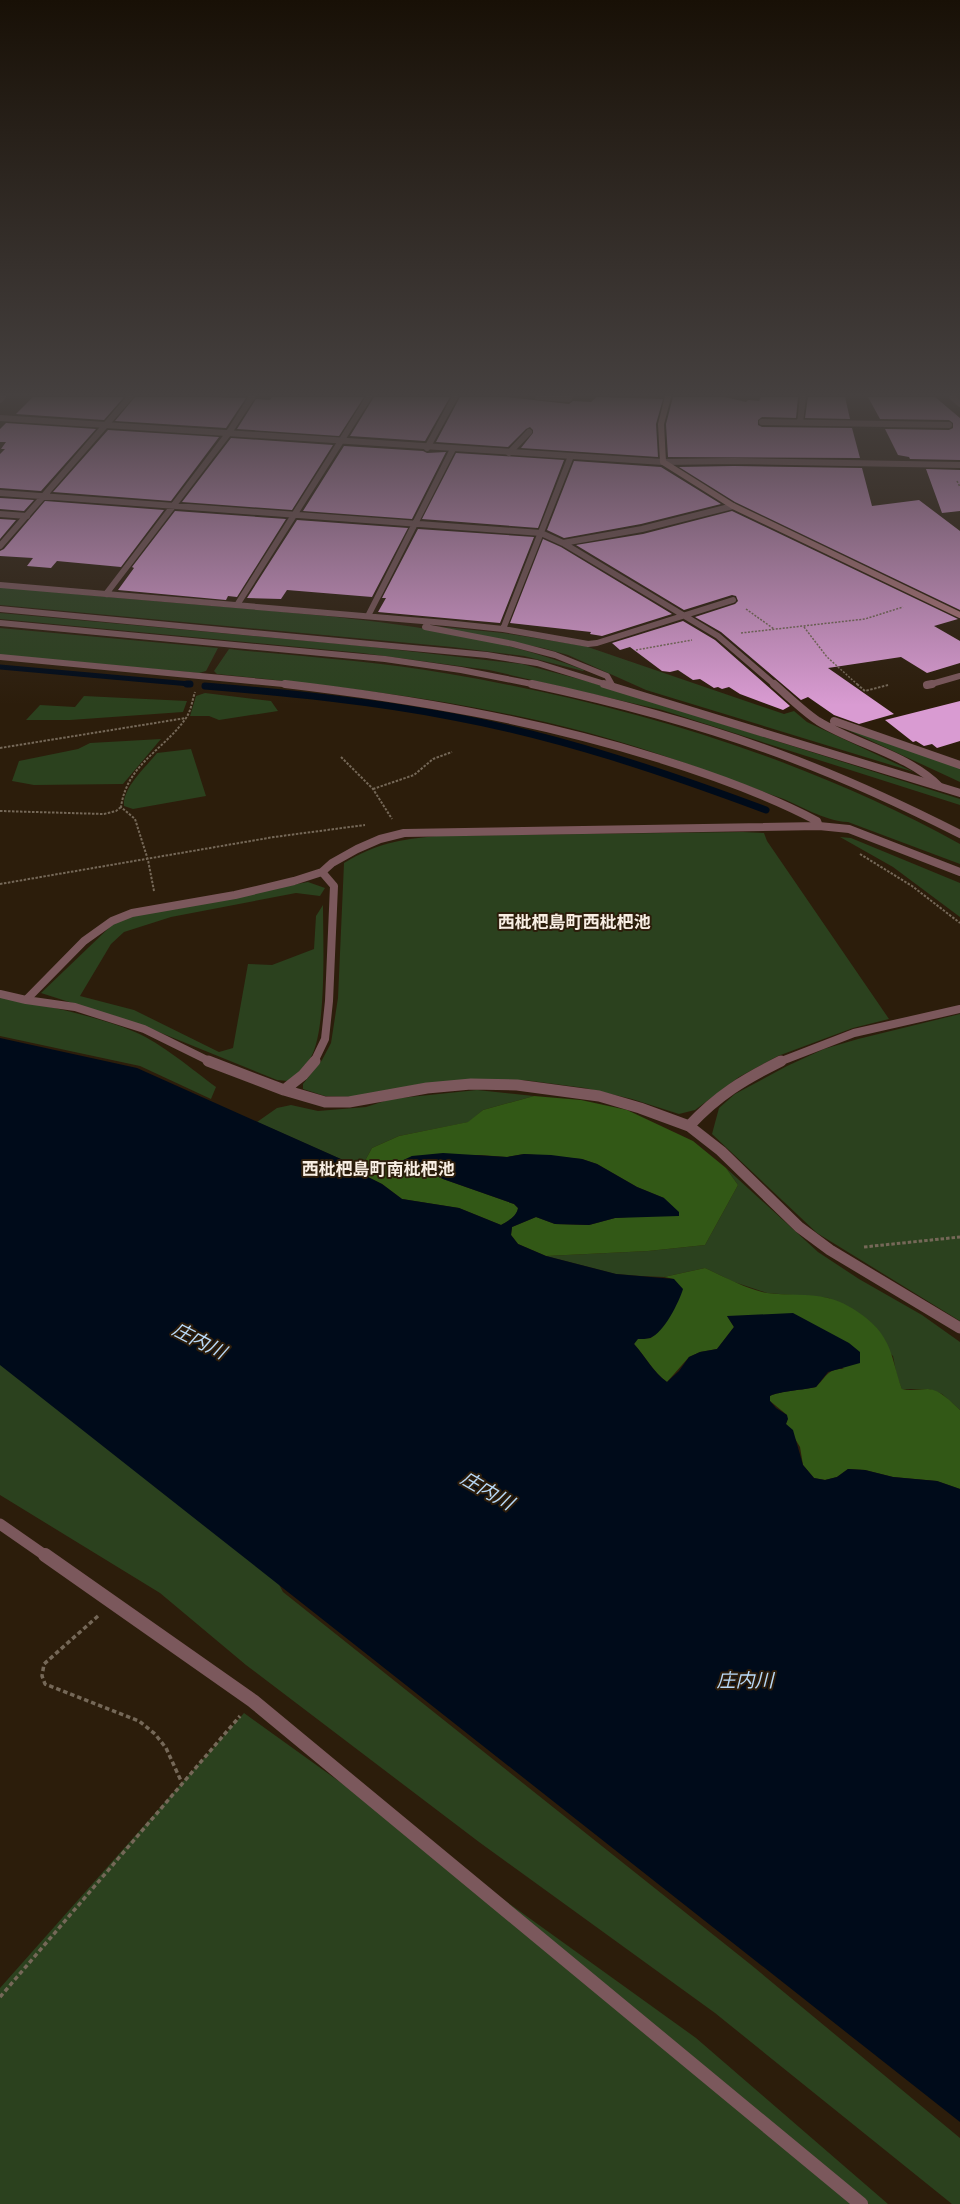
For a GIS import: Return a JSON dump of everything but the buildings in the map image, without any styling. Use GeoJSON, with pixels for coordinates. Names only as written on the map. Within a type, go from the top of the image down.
{"type":"FeatureCollection","features":[{"type":"Feature","properties":{"kind":"main road"},"geometry":{"type":"LineString","coordinates":[[723,500],[960,615]]}},
{"type":"Feature","properties":{"kind":"street"},"geometry":{"type":"LineString","coordinates":[[0,546],[42,500]]}},
{"type":"Feature","properties":{"kind":"street"},"geometry":{"type":"LineString","coordinates":[[94,500],[541,533],[563,543],[718,636],[822,723],[909,764],[928,775],[938,786]]}},
{"type":"Feature","properties":{"kind":"street"},"geometry":{"type":"LineString","coordinates":[[106,594],[178,500]]}},
{"type":"Feature","properties":{"kind":"street"},"geometry":{"type":"LineString","coordinates":[[236,605],[304,500]]}},
{"type":"Feature","properties":{"kind":"street"},"geometry":{"type":"LineString","coordinates":[[368,616],[427,500]]}},
{"type":"Feature","properties":{"kind":"street"},"geometry":{"type":"LineString","coordinates":[[503,629],[554,500]]}},
{"type":"Feature","properties":{"kind":"street"},"geometry":{"type":"LineString","coordinates":[[563,543],[642,529],[733,506]]}},
{"type":"Feature","properties":{"kind":"street"},"geometry":{"type":"LineString","coordinates":[[0,514],[27,516]]}},
{"type":"Feature","properties":{"kind":"street"},"geometry":{"type":"LineString","coordinates":[[0,585],[503,629],[588,644],[597,643],[733,600]]}},
{"type":"Feature","properties":{"kind":"street"},"geometry":{"type":"LineString","coordinates":[[0,609],[487,655],[536,663],[612,685],[960,793]]}},
{"type":"Feature","properties":{"kind":"street"},"geometry":{"type":"LineString","coordinates":[[407,620],[419,626],[513,644],[550,654],[606,676],[612,685]]}},
{"type":"Feature","properties":{"kind":"street"},"geometry":{"type":"LineString","coordinates":[[0,623],[373,658],[459,670],[552,687],[655,713],[749,744],[835,776],[960,834]]}},
{"type":"Feature","properties":{"kind":"street"},"geometry":{"type":"LineString","coordinates":[[0,657],[306,685],[371,693],[485,712],[586,736],[668,761],[786,805],[817,820],[819,826]]}},
{"type":"Feature","properties":{"kind":"street"},"geometry":{"type":"LineString","coordinates":[[927,685],[960,676]]}},
{"type":"Feature","properties":{"kind":"street"},"geometry":{"type":"LineString","coordinates":[[822,723],[830,720],[960,765]]}},
{"type":"Feature","properties":{"kind":"street"},"geometry":{"type":"LineString","coordinates":[[26,1000],[84,941],[112,921],[132,913],[157,907],[236,895],[322,872],[332,863],[357,849],[380,840],[419,832],[819,826],[849,829],[960,872]]}},
{"type":"Feature","properties":{"kind":"street"},"geometry":{"type":"LineString","coordinates":[[284,1090],[303,1075],[312,1064],[325,1040],[329,1001],[334,886],[322,872]]}},
{"type":"Feature","properties":{"kind":"street"},"geometry":{"type":"LineString","coordinates":[[0,994],[26,1000],[75,1007],[144,1029],[211,1062],[284,1090],[325,1102],[349,1102],[427,1088],[471,1084],[517,1085],[600,1096],[640,1108],[689,1126],[721,1150],[799,1227],[830,1250],[960,1328]]}},
{"type":"Feature","properties":{"kind":"street"},"geometry":{"type":"LineString","coordinates":[[689,1126],[707,1107],[729,1089],[780,1061],[854,1033],[960,1009]]}},
{"type":"Feature","properties":{"kind":"street"},"geometry":{"type":"LineString","coordinates":[[0,1524],[112,1604],[253,1701],[861,2204]]}},
{"type":"Feature","properties":{"kind":"path"},"geometry":{"type":"LineString","coordinates":[[630,651],[718,636],[865,619],[929,599]]}},
{"type":"Feature","properties":{"kind":"path"},"geometry":{"type":"LineString","coordinates":[[733,600],[774,630]]}},
{"type":"Feature","properties":{"kind":"path"},"geometry":{"type":"LineString","coordinates":[[804,627],[827,657],[865,691],[888,686]]}},
{"type":"Feature","properties":{"kind":"path"},"geometry":{"type":"LineString","coordinates":[[0,811],[104,814],[116,811],[120,807],[120,799],[126,785],[152,752],[187,718],[195,690],[202,691]]}},
{"type":"Feature","properties":{"kind":"path"},"geometry":{"type":"LineString","coordinates":[[0,748],[187,718]]}},
{"type":"Feature","properties":{"kind":"path"},"geometry":{"type":"LineString","coordinates":[[373,789],[414,775],[433,760],[452,752]]}},
{"type":"Feature","properties":{"kind":"path"},"geometry":{"type":"LineString","coordinates":[[341,757],[373,789],[394,821],[386,822]]}},
{"type":"Feature","properties":{"kind":"path"},"geometry":{"type":"LineString","coordinates":[[120,807],[135,819],[148,860],[157,907]]}},
{"type":"Feature","properties":{"kind":"path"},"geometry":{"type":"LineString","coordinates":[[0,884],[148,860],[252,840],[371,824]]}},
{"type":"Feature","properties":{"kind":"path"},"geometry":{"type":"LineString","coordinates":[[859,854],[892,872],[949,912],[960,923]]}},
{"type":"Feature","properties":{"kind":"path"},"geometry":{"type":"LineString","coordinates":[[830,1250],[960,1237]]}},
{"type":"Feature","properties":{"kind":"path"},"geometry":{"type":"LineString","coordinates":[[112,1604],[44,1664],[42,1676],[45,1684],[139,1721],[164,1742],[178,1769],[182,1783]]}},
{"type":"Feature","properties":{"kind":"path"},"geometry":{"type":"LineString","coordinates":[[0,1997],[253,1701]]}},
{"type":"Feature","properties":{"kind":"green space"},"geometry":{"type":"Polygon","coordinates":[[[0,587],[377,622],[461,635],[544,656],[584,670],[583,671],[524,656],[452,647],[0,605],[0,587]]]}},
{"type":"Feature","properties":{"kind":"green space"},"geometry":{"type":"Polygon","coordinates":[[[0,613],[363,646],[522,664],[590,682],[960,799],[960,805],[662,710],[489,670],[362,653],[0,619],[0,613]]]}},
{"type":"Feature","properties":{"kind":"green space"},"geometry":{"type":"Polygon","coordinates":[[[424,625],[503,633],[585,646],[784,714],[794,711],[807,722],[914,772],[646,690],[568,655],[543,648],[424,625]]]}},
{"type":"Feature","properties":{"kind":"green space"},"geometry":{"type":"Polygon","coordinates":[[[0,628],[218,648],[206,671],[199,673],[0,655],[0,628]]]}},
{"type":"Feature","properties":{"kind":"green space"},"geometry":{"type":"Polygon","coordinates":[[[229,649],[368,662],[450,674],[516,686],[647,718],[776,760],[839,785],[900,813],[960,844],[960,864],[848,822],[821,816],[787,800],[684,763],[589,733],[450,703],[311,684],[217,674],[214,671],[229,649]]]}},
{"type":"Feature","properties":{"kind":"green space"},"geometry":{"type":"Polygon","coordinates":[[[205,693],[271,701],[278,711],[219,720],[209,716],[190,716],[196,696],[205,693]]]}},
{"type":"Feature","properties":{"kind":"green space"},"geometry":{"type":"Polygon","coordinates":[[[84,696],[187,701],[183,712],[70,720],[26,720],[40,705],[75,707],[84,696]]]}},
{"type":"Feature","properties":{"kind":"green space"},"geometry":{"type":"Polygon","coordinates":[[[837,725],[960,768],[960,782],[837,725]]]}},
{"type":"Feature","properties":{"kind":"green space"},"geometry":{"type":"Polygon","coordinates":[[[161,739],[123,784],[34,785],[12,781],[19,761],[78,749],[90,743],[161,739]]]}},
{"type":"Feature","properties":{"kind":"green space"},"geometry":{"type":"Polygon","coordinates":[[[191,749],[206,796],[133,809],[124,806],[124,799],[131,785],[157,753],[191,749]]]}},
{"type":"Feature","properties":{"kind":"green space"},"geometry":{"type":"Polygon","coordinates":[[[764,833],[767,841],[889,1019],[853,1028],[778,1056],[739,1077],[695,1110],[679,1114],[632,1099],[585,1088],[524,1080],[482,1080],[420,1084],[355,1097],[325,1096],[303,1089],[303,1084],[322,1060],[331,1043],[338,998],[344,863],[367,851],[388,844],[410,839],[436,836],[764,833]]]}},
{"type":"Feature","properties":{"kind":"green space"},"geometry":{"type":"Polygon","coordinates":[[[840,837],[851,838],[960,883],[960,917],[893,867],[840,837]]]}},
{"type":"Feature","properties":{"kind":"green space"},"geometry":{"type":"Polygon","coordinates":[[[308,882],[325,888],[320,896],[296,893],[171,917],[124,932],[111,944],[80,996],[134,1010],[219,1052],[233,1048],[248,964],[272,965],[314,949],[316,916],[323,905],[323,984],[320,1026],[311,1057],[301,1070],[288,1081],[277,1080],[144,1026],[41,993],[113,924],[134,914],[308,882]]]}},
{"type":"Feature","properties":{"kind":"green space"},"geometry":{"type":"Polygon","coordinates":[[[0,995],[102,1020],[135,1032],[177,1057],[216,1087],[211,1099],[140,1066],[0,1036],[0,995]]]}},
{"type":"Feature","properties":{"kind":"green space"},"geometry":{"type":"Polygon","coordinates":[[[960,1014],[960,1321],[817,1233],[712,1134],[719,1108],[735,1094],[787,1066],[824,1049],[858,1039],[960,1014]]]}},
{"type":"Feature","properties":{"kind":"green space"},"geometry":{"type":"Polygon","coordinates":[[[477,1090],[534,1096],[483,1110],[469,1122],[399,1136],[372,1148],[361,1168],[257,1122],[277,1108],[291,1105],[318,1111],[366,1107],[391,1099],[477,1090]]]}},
{"type":"Feature","properties":{"kind":"green space"},"geometry":{"type":"Polygon","coordinates":[[[534,1096],[581,1100],[627,1110],[693,1141],[726,1168],[738,1185],[705,1245],[648,1251],[546,1256],[518,1244],[511,1235],[512,1227],[536,1217],[555,1224],[589,1225],[615,1218],[640,1216],[664,1198],[637,1187],[597,1164],[582,1159],[524,1154],[507,1157],[480,1155],[412,1156],[401,1166],[419,1167],[443,1179],[514,1204],[518,1208],[516,1213],[510,1220],[501,1225],[459,1208],[402,1199],[382,1184],[368,1177],[361,1168],[372,1148],[399,1136],[468,1122],[483,1110],[534,1096]]]}},
{"type":"Feature","properties":{"kind":"green space"},"geometry":{"type":"Polygon","coordinates":[[[726,1168],[818,1252],[859,1279],[922,1315],[960,1342],[960,1410],[942,1394],[929,1389],[902,1389],[897,1377],[893,1356],[829,1298],[767,1293],[734,1282],[705,1268],[664,1277],[641,1276],[616,1274],[546,1256],[648,1251],[705,1245],[738,1185],[726,1168]]]}},
{"type":"Feature","properties":{"kind":"green space"},"geometry":{"type":"Polygon","coordinates":[[[705,1268],[751,1289],[767,1293],[813,1296],[835,1300],[860,1313],[874,1325],[887,1344],[902,1389],[933,1390],[946,1397],[960,1410],[960,1489],[937,1481],[893,1477],[865,1470],[848,1469],[837,1477],[825,1480],[814,1478],[803,1465],[800,1447],[786,1424],[787,1415],[770,1401],[770,1396],[816,1387],[834,1370],[844,1369],[727,1316],[734,1327],[717,1349],[700,1352],[689,1357],[667,1382],[662,1378],[634,1344],[637,1339],[651,1338],[674,1279],[664,1277],[705,1268]]]}},
{"type":"Feature","properties":{"kind":"green space"},"geometry":{"type":"Polygon","coordinates":[[[0,1354],[261,1550],[283,1592],[750,1964],[960,2138],[960,2204],[952,2204],[715,2013],[479,1842],[246,1665],[160,1593],[0,1495],[0,1354]]]}},
{"type":"Feature","properties":{"kind":"green space"},"geometry":{"type":"Polygon","coordinates":[[[244,1713],[696,2038],[888,2204],[0,2204],[0,1988],[244,1713]]]}},
{"type":"Feature","properties":{"kind":"water","name":"庄内川"},"geometry":{"type":"Polygon","coordinates":[[[0,1038],[137,1068],[361,1168],[368,1177],[382,1184],[402,1199],[459,1208],[501,1225],[512,1218],[516,1213],[518,1208],[514,1204],[443,1179],[419,1167],[401,1166],[399,1162],[412,1156],[443,1153],[507,1157],[524,1154],[551,1155],[582,1159],[597,1164],[637,1187],[664,1198],[679,1212],[679,1216],[615,1218],[589,1225],[555,1224],[536,1217],[512,1227],[511,1235],[518,1244],[546,1256],[616,1274],[674,1279],[683,1289],[666,1324],[655,1335],[646,1339],[638,1339],[634,1344],[654,1369],[667,1382],[679,1371],[689,1357],[700,1352],[717,1349],[734,1327],[727,1316],[793,1313],[849,1343],[860,1352],[860,1363],[828,1372],[816,1387],[774,1394],[770,1396],[770,1401],[776,1408],[787,1415],[788,1419],[786,1424],[793,1430],[803,1465],[814,1478],[825,1480],[837,1477],[848,1469],[865,1470],[893,1477],[937,1481],[960,1489],[960,2122],[0,1365],[0,1038]]]}},
{"type":"Feature","properties":{"kind":"waterway"},"geometry":{"type":"LineString","coordinates":[[0,667],[190,684],[187,684]]}},
{"type":"Feature","properties":{"kind":"waterway"},"geometry":{"type":"LineString","coordinates":[[205,686],[361,702],[423,711],[494,725],[573,745],[651,769],[766,810]]}},
{"type":"Feature","properties":{"kind":"district","name":"西枇杷島町西枇杷池"},"geometry":{"type":"Point","coordinates":[574,922]}},
{"type":"Feature","properties":{"kind":"district","name":"西枇杷島町南枇杷池"},"geometry":{"type":"Point","coordinates":[378,1169]}}]}
